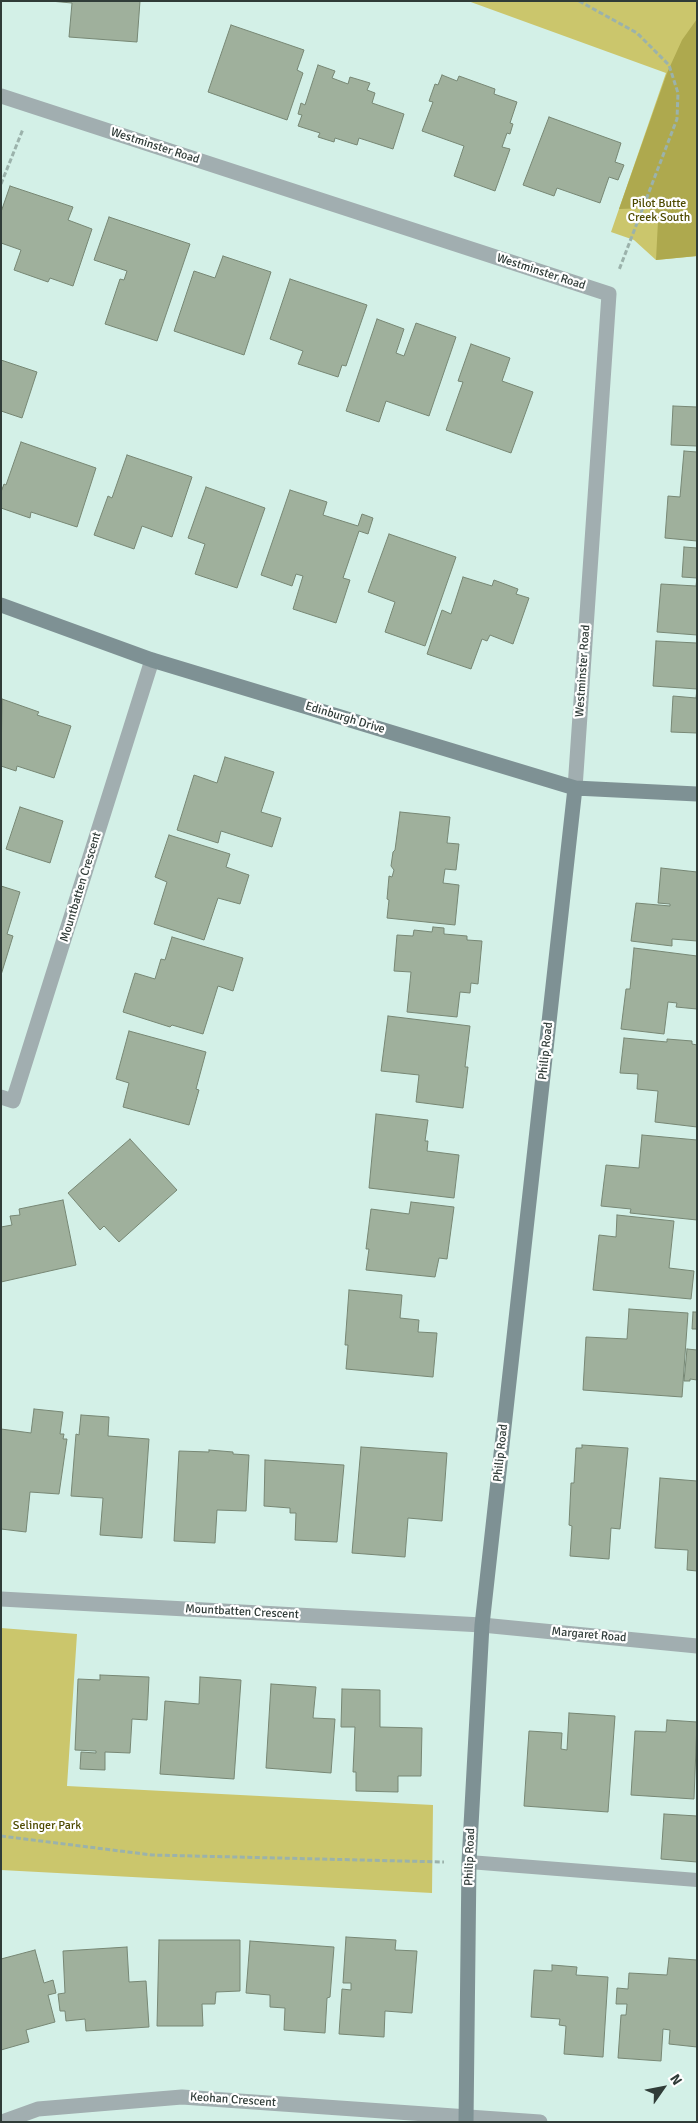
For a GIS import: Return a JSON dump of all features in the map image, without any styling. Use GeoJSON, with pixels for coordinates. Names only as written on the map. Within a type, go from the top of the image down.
{"type":"FeatureCollection","features":[{"type":"Feature","properties":{"kind":"street","name":"Westminster Road"},"geometry":{"type":"LineString","coordinates":[[1,96],[609,294],[575,788]]}},
{"type":"Feature","properties":{"kind":"street","name":"Edinburgh Drive"},"geometry":{"type":"LineString","coordinates":[[1,605],[152,660],[575,788],[697,794]]}},
{"type":"Feature","properties":{"kind":"street","name":"Mountbatten Crescent"},"geometry":{"type":"LineString","coordinates":[[1,1097],[13,1101],[152,660]]}},
{"type":"Feature","properties":{"kind":"street","name":"Philip Road"},"geometry":{"type":"LineString","coordinates":[[466,2119],[469,1862],[482,1625],[575,788]]}},
{"type":"Feature","properties":{"kind":"street","name":"Mountbatten Crescent"},"geometry":{"type":"LineString","coordinates":[[1,1599],[482,1625]]}},
{"type":"Feature","properties":{"kind":"street","name":"Margaret Road"},"geometry":{"type":"LineString","coordinates":[[482,1625],[697,1646]]}},
{"type":"Feature","properties":{"kind":"street","name":"Keohan Crescent"},"geometry":{"type":"LineString","coordinates":[[2,2122],[38,2109],[182,2097],[466,2119]]}},
{"type":"Feature","properties":{"kind":"street"},"geometry":{"type":"LineString","coordinates":[[466,2119],[540,2122]]}},
{"type":"Feature","properties":{"kind":"lane"},"geometry":{"type":"LineString","coordinates":[[469,1862],[697,1880]]}},
{"type":"Feature","properties":{"kind":"path"},"geometry":{"type":"LineString","coordinates":[[580,1],[636,32],[669,65],[678,93],[677,119],[609,294]]}},
{"type":"Feature","properties":{"kind":"path"},"geometry":{"type":"LineString","coordinates":[[1,184],[32,106]]}},
{"type":"Feature","properties":{"kind":"path"},"geometry":{"type":"LineString","coordinates":[[1,1836],[152,1855],[469,1862]]}},
{"type":"Feature","properties":{"kind":"green space","name":"Pilot Butte Creek South"},"geometry":{"type":"Polygon","coordinates":[[[468,1],[697,1],[697,256],[656,260],[634,240],[611,232],[666,73],[468,1]]]}},
{"type":"Feature","properties":{"kind":"green space"},"geometry":{"type":"Polygon","coordinates":[[[697,19],[697,256],[656,260],[658,221],[649,208],[619,209],[667,73],[682,40],[697,19]]]}},
{"type":"Feature","properties":{"kind":"green space","name":"Selinger Park"},"geometry":{"type":"Polygon","coordinates":[[[1,1628],[77,1634],[67,1786],[433,1805],[432,1893],[1,1870],[1,1628]]]}},
{"type":"Feature","properties":{"kind":"building"},"geometry":{"type":"Polygon","coordinates":[[[50,1],[140,1],[137,42],[69,37],[72,3],[50,1]]]}},
{"type":"Feature","properties":{"kind":"building"},"geometry":{"type":"Polygon","coordinates":[[[231,25],[304,50],[297,70],[303,73],[287,120],[208,92],[231,25]]]}},
{"type":"Feature","properties":{"kind":"building"},"geometry":{"type":"Polygon","coordinates":[[[318,65],[335,71],[332,78],[348,84],[350,77],[370,83],[367,90],[375,93],[372,103],[404,114],[393,149],[359,138],[357,145],[335,138],[334,142],[318,137],[320,133],[298,126],[302,115],[298,114],[301,103],[305,105],[318,65]]]}},
{"type":"Feature","properties":{"kind":"building"},"geometry":{"type":"Polygon","coordinates":[[[442,75],[457,81],[459,76],[495,89],[494,94],[517,102],[510,123],[513,124],[510,134],[507,133],[502,147],[510,149],[495,191],[454,176],[464,146],[422,131],[433,102],[429,101],[435,84],[438,85],[442,75]]]}},
{"type":"Feature","properties":{"kind":"building"},"geometry":{"type":"Polygon","coordinates":[[[549,117],[621,143],[615,162],[624,165],[618,180],[609,177],[600,203],[557,188],[554,196],[523,185],[549,117]]]}},
{"type":"Feature","properties":{"kind":"building"},"geometry":{"type":"Polygon","coordinates":[[[10,186],[73,207],[68,220],[92,229],[73,286],[50,278],[48,282],[14,270],[21,250],[1,243],[1,212],[10,186]]]}},
{"type":"Feature","properties":{"kind":"building"},"geometry":{"type":"Polygon","coordinates":[[[109,217],[190,244],[157,341],[105,324],[120,279],[124,280],[127,271],[94,260],[109,217]]]}},
{"type":"Feature","properties":{"kind":"building"},"geometry":{"type":"Polygon","coordinates":[[[223,256],[271,272],[244,355],[174,331],[194,271],[215,278],[223,256]]]}},
{"type":"Feature","properties":{"kind":"building"},"geometry":{"type":"Polygon","coordinates":[[[290,279],[367,305],[346,366],[342,365],[338,377],[298,364],[303,351],[270,339],[290,279]]]}},
{"type":"Feature","properties":{"kind":"building"},"geometry":{"type":"Polygon","coordinates":[[[377,319],[404,329],[396,353],[404,356],[416,323],[456,337],[429,416],[386,401],[379,422],[346,411],[377,319]]]}},
{"type":"Feature","properties":{"kind":"building"},"geometry":{"type":"Polygon","coordinates":[[[471,344],[510,358],[502,381],[533,392],[511,453],[446,430],[463,382],[458,381],[471,344]]]}},
{"type":"Feature","properties":{"kind":"building"},"geometry":{"type":"Polygon","coordinates":[[[1,360],[37,372],[22,418],[1,411],[1,360]]]}},
{"type":"Feature","properties":{"kind":"building"},"geometry":{"type":"Polygon","coordinates":[[[673,406],[697,407],[697,446],[671,445],[673,406]]]}},
{"type":"Feature","properties":{"kind":"building"},"geometry":{"type":"Polygon","coordinates":[[[21,442],[96,468],[77,527],[31,512],[30,518],[1,508],[1,492],[4,484],[6,485],[21,442]]]}},
{"type":"Feature","properties":{"kind":"building"},"geometry":{"type":"Polygon","coordinates":[[[684,451],[697,452],[697,541],[665,538],[668,496],[680,497],[684,451]]]}},
{"type":"Feature","properties":{"kind":"building"},"geometry":{"type":"Polygon","coordinates":[[[127,455],[192,477],[172,537],[142,526],[134,549],[94,535],[108,496],[112,498],[127,455]]]}},
{"type":"Feature","properties":{"kind":"building"},"geometry":{"type":"Polygon","coordinates":[[[206,487],[265,508],[237,588],[195,574],[205,544],[188,538],[206,487]]]}},
{"type":"Feature","properties":{"kind":"building"},"geometry":{"type":"Polygon","coordinates":[[[290,490],[327,502],[323,515],[358,526],[362,514],[373,518],[368,534],[359,531],[343,578],[350,580],[336,623],[293,609],[303,576],[296,574],[292,586],[261,575],[290,490]]]}},
{"type":"Feature","properties":{"kind":"building"},"geometry":{"type":"Polygon","coordinates":[[[389,534],[456,557],[425,646],[385,632],[395,602],[368,592],[389,534]]]}},
{"type":"Feature","properties":{"kind":"building"},"geometry":{"type":"Polygon","coordinates":[[[684,547],[697,548],[697,578],[682,577],[684,547]]]}},
{"type":"Feature","properties":{"kind":"building"},"geometry":{"type":"Polygon","coordinates":[[[463,577],[492,586],[494,580],[518,589],[516,594],[529,598],[513,644],[490,635],[487,641],[482,639],[471,669],[427,654],[442,610],[451,614],[463,577]]]}},
{"type":"Feature","properties":{"kind":"building"},"geometry":{"type":"Polygon","coordinates":[[[697,578],[697,635],[657,632],[661,584],[696,586],[697,578]]]}},
{"type":"Feature","properties":{"kind":"building"},"geometry":{"type":"Polygon","coordinates":[[[656,641],[697,643],[697,689],[653,686],[656,641]]]}},
{"type":"Feature","properties":{"kind":"building"},"geometry":{"type":"Polygon","coordinates":[[[697,689],[697,733],[671,732],[673,696],[696,698],[697,689]]]}},
{"type":"Feature","properties":{"kind":"building"},"geometry":{"type":"Polygon","coordinates":[[[2,699],[39,712],[37,715],[71,726],[54,778],[17,766],[16,771],[1,766],[2,699]]]}},
{"type":"Feature","properties":{"kind":"building"},"geometry":{"type":"Polygon","coordinates":[[[225,757],[274,772],[261,812],[281,818],[272,847],[221,831],[218,843],[177,830],[194,775],[217,783],[225,757]]]}},
{"type":"Feature","properties":{"kind":"building"},"geometry":{"type":"Polygon","coordinates":[[[20,807],[63,821],[50,863],[6,849],[20,807]]]}},
{"type":"Feature","properties":{"kind":"building"},"geometry":{"type":"Polygon","coordinates":[[[400,812],[450,817],[447,843],[459,844],[456,870],[445,869],[443,883],[459,885],[455,925],[387,918],[389,876],[392,877],[394,870],[391,866],[400,812]]]}},
{"type":"Feature","properties":{"kind":"building"},"geometry":{"type":"Polygon","coordinates":[[[169,835],[230,854],[226,867],[249,875],[240,904],[218,898],[204,940],[154,924],[167,882],[155,877],[169,835]]]}},
{"type":"Feature","properties":{"kind":"building"},"geometry":{"type":"Polygon","coordinates":[[[661,868],[697,872],[697,941],[672,939],[672,946],[631,941],[636,903],[670,906],[670,904],[658,903],[661,868]]]}},
{"type":"Feature","properties":{"kind":"building"},"geometry":{"type":"Polygon","coordinates":[[[1,886],[20,892],[7,934],[13,936],[1,975],[1,886]]]}},
{"type":"Feature","properties":{"kind":"building"},"geometry":{"type":"Polygon","coordinates":[[[433,927],[444,928],[444,934],[467,936],[467,940],[482,941],[478,984],[471,983],[470,993],[460,992],[457,1017],[407,1012],[411,972],[394,971],[397,935],[413,936],[414,930],[432,932],[433,927]]]}},
{"type":"Feature","properties":{"kind":"building"},"geometry":{"type":"Polygon","coordinates":[[[172,937],[243,958],[233,991],[218,986],[203,1034],[172,1025],[170,1027],[123,1012],[135,973],[155,979],[161,959],[165,960],[172,937]]]}},
{"type":"Feature","properties":{"kind":"building"},"geometry":{"type":"Polygon","coordinates":[[[634,948],[697,956],[697,1009],[676,1007],[677,1003],[668,1002],[664,1034],[621,1029],[626,989],[630,989],[634,948]]]}},
{"type":"Feature","properties":{"kind":"building"},"geometry":{"type":"Polygon","coordinates":[[[388,1016],[470,1026],[463,1108],[416,1102],[419,1075],[381,1071],[388,1016]]]}},
{"type":"Feature","properties":{"kind":"building"},"geometry":{"type":"Polygon","coordinates":[[[129,1031],[206,1052],[196,1089],[199,1090],[189,1125],[123,1107],[129,1083],[116,1079],[129,1031]]]}},
{"type":"Feature","properties":{"kind":"building"},"geometry":{"type":"Polygon","coordinates":[[[624,1038],[667,1042],[667,1039],[692,1041],[692,1044],[697,1045],[697,1127],[655,1122],[658,1091],[637,1089],[638,1074],[620,1073],[624,1038]]]}},
{"type":"Feature","properties":{"kind":"building"},"geometry":{"type":"Polygon","coordinates":[[[376,1114],[428,1120],[425,1141],[428,1141],[427,1151],[459,1155],[454,1198],[369,1188],[376,1114]]]}},
{"type":"Feature","properties":{"kind":"building"},"geometry":{"type":"Polygon","coordinates":[[[642,1135],[697,1140],[697,1220],[630,1213],[631,1209],[601,1206],[606,1165],[639,1168],[642,1135]]]}},
{"type":"Feature","properties":{"kind":"building"},"geometry":{"type":"Polygon","coordinates":[[[130,1139],[177,1190],[119,1242],[104,1226],[100,1230],[68,1193],[130,1139]]]}},
{"type":"Feature","properties":{"kind":"building"},"geometry":{"type":"Polygon","coordinates":[[[63,1200],[76,1265],[1,1282],[1,1227],[12,1225],[10,1216],[20,1215],[19,1209],[63,1200]]]}},
{"type":"Feature","properties":{"kind":"building"},"geometry":{"type":"Polygon","coordinates":[[[411,1202],[454,1207],[447,1259],[439,1258],[435,1277],[366,1270],[369,1249],[366,1249],[371,1209],[409,1214],[411,1202]]]}},
{"type":"Feature","properties":{"kind":"building"},"geometry":{"type":"Polygon","coordinates":[[[617,1215],[674,1221],[669,1268],[694,1271],[691,1299],[593,1290],[599,1235],[616,1237],[617,1215]]]}},
{"type":"Feature","properties":{"kind":"building"},"geometry":{"type":"Polygon","coordinates":[[[349,1290],[402,1295],[400,1318],[419,1320],[418,1332],[437,1333],[433,1377],[346,1369],[348,1345],[345,1345],[349,1290]]]}},
{"type":"Feature","properties":{"kind":"building"},"geometry":{"type":"Polygon","coordinates":[[[629,1309],[688,1313],[682,1397],[583,1390],[586,1337],[627,1339],[629,1309]]]}},
{"type":"Feature","properties":{"kind":"building"},"geometry":{"type":"Polygon","coordinates":[[[693,1312],[697,1312],[697,1329],[692,1329],[693,1312]]]}},
{"type":"Feature","properties":{"kind":"building"},"geometry":{"type":"Polygon","coordinates":[[[687,1349],[697,1350],[697,1380],[690,1379],[690,1381],[684,1381],[687,1349]]]}},
{"type":"Feature","properties":{"kind":"building"},"geometry":{"type":"Polygon","coordinates":[[[34,1409],[63,1412],[60,1434],[64,1434],[63,1439],[67,1439],[59,1494],[30,1492],[26,1532],[1,1529],[1,1429],[31,1433],[34,1409]]]}},
{"type":"Feature","properties":{"kind":"building"},"geometry":{"type":"Polygon","coordinates":[[[81,1415],[109,1417],[108,1436],[149,1439],[142,1538],[100,1535],[103,1498],[71,1496],[76,1434],[79,1435],[81,1415]]]}},
{"type":"Feature","properties":{"kind":"building"},"geometry":{"type":"Polygon","coordinates":[[[582,1445],[628,1448],[620,1529],[611,1528],[609,1559],[570,1556],[572,1526],[569,1525],[571,1483],[574,1483],[576,1448],[582,1448],[582,1445]]]}},
{"type":"Feature","properties":{"kind":"building"},"geometry":{"type":"Polygon","coordinates":[[[361,1447],[447,1453],[442,1521],[408,1518],[405,1557],[352,1553],[361,1447]]]}},
{"type":"Feature","properties":{"kind":"building"},"geometry":{"type":"Polygon","coordinates":[[[209,1450],[249,1455],[246,1511],[217,1510],[215,1543],[174,1541],[179,1451],[209,1452],[209,1450]]]}},
{"type":"Feature","properties":{"kind":"building"},"geometry":{"type":"Polygon","coordinates":[[[265,1460],[344,1465],[337,1542],[295,1540],[296,1513],[290,1513],[290,1508],[264,1506],[265,1460]]]}},
{"type":"Feature","properties":{"kind":"building"},"geometry":{"type":"Polygon","coordinates":[[[660,1478],[697,1481],[697,1571],[687,1570],[688,1550],[655,1548],[660,1478]]]}},
{"type":"Feature","properties":{"kind":"building"},"geometry":{"type":"Polygon","coordinates":[[[100,1675],[149,1677],[147,1720],[132,1719],[130,1753],[105,1752],[105,1770],[80,1769],[81,1752],[96,1753],[96,1751],[75,1750],[78,1679],[100,1680],[100,1675]]]}},
{"type":"Feature","properties":{"kind":"building"},"geometry":{"type":"Polygon","coordinates":[[[200,1677],[241,1680],[234,1779],[160,1774],[165,1701],[199,1704],[200,1677]]]}},
{"type":"Feature","properties":{"kind":"building"},"geometry":{"type":"Polygon","coordinates":[[[271,1684],[316,1687],[313,1718],[335,1719],[331,1773],[266,1768],[271,1684]]]}},
{"type":"Feature","properties":{"kind":"building"},"geometry":{"type":"Polygon","coordinates":[[[342,1689],[380,1690],[380,1727],[422,1728],[421,1776],[398,1776],[398,1792],[356,1791],[356,1772],[353,1772],[355,1727],[341,1727],[342,1689]]]}},
{"type":"Feature","properties":{"kind":"building"},"geometry":{"type":"Polygon","coordinates":[[[569,1713],[615,1716],[608,1812],[524,1806],[529,1731],[562,1733],[561,1749],[567,1750],[569,1713]]]}},
{"type":"Feature","properties":{"kind":"building"},"geometry":{"type":"Polygon","coordinates":[[[667,1720],[697,1722],[694,1799],[631,1795],[635,1731],[666,1732],[667,1720]]]}},
{"type":"Feature","properties":{"kind":"building"},"geometry":{"type":"Polygon","coordinates":[[[664,1814],[697,1816],[697,1862],[661,1859],[664,1814]]]}},
{"type":"Feature","properties":{"kind":"building"},"geometry":{"type":"Polygon","coordinates":[[[346,1937],[396,1940],[395,1950],[417,1951],[412,2013],[385,2011],[384,2037],[339,2034],[342,1989],[351,1990],[351,1983],[343,1983],[346,1937]]]}},
{"type":"Feature","properties":{"kind":"building"},"geometry":{"type":"Polygon","coordinates":[[[159,1940],[240,1940],[240,1991],[216,1992],[215,2004],[202,2004],[203,2026],[157,2026],[159,1940]]]}},
{"type":"Feature","properties":{"kind":"building"},"geometry":{"type":"Polygon","coordinates":[[[250,1941],[334,1947],[330,1997],[327,1998],[325,2033],[284,2030],[285,2008],[270,2007],[270,1995],[246,1993],[250,1941]]]}},
{"type":"Feature","properties":{"kind":"building"},"geometry":{"type":"Polygon","coordinates":[[[127,1947],[129,1982],[146,1981],[149,2027],[86,2031],[85,2019],[66,2021],[65,2011],[60,2011],[58,1994],[65,1993],[63,1951],[127,1947]]]}},
{"type":"Feature","properties":{"kind":"building"},"geometry":{"type":"Polygon","coordinates":[[[35,1950],[44,1983],[53,1980],[56,1993],[48,1995],[55,2022],[26,2030],[29,2042],[1,2050],[1,1959],[35,1950]]]}},
{"type":"Feature","properties":{"kind":"building"},"geometry":{"type":"Polygon","coordinates":[[[669,1958],[697,1960],[697,2047],[669,2044],[670,2030],[663,2029],[661,2061],[618,2058],[621,2015],[626,2015],[627,2004],[616,2004],[617,1988],[628,1989],[629,1973],[667,1975],[669,1958]]]}},
{"type":"Feature","properties":{"kind":"building"},"geometry":{"type":"Polygon","coordinates":[[[552,1965],[577,1967],[576,1975],[608,1977],[603,2057],[564,2054],[566,2026],[559,2025],[560,2019],[531,2017],[534,1970],[552,1971],[552,1965]]]}}]}
